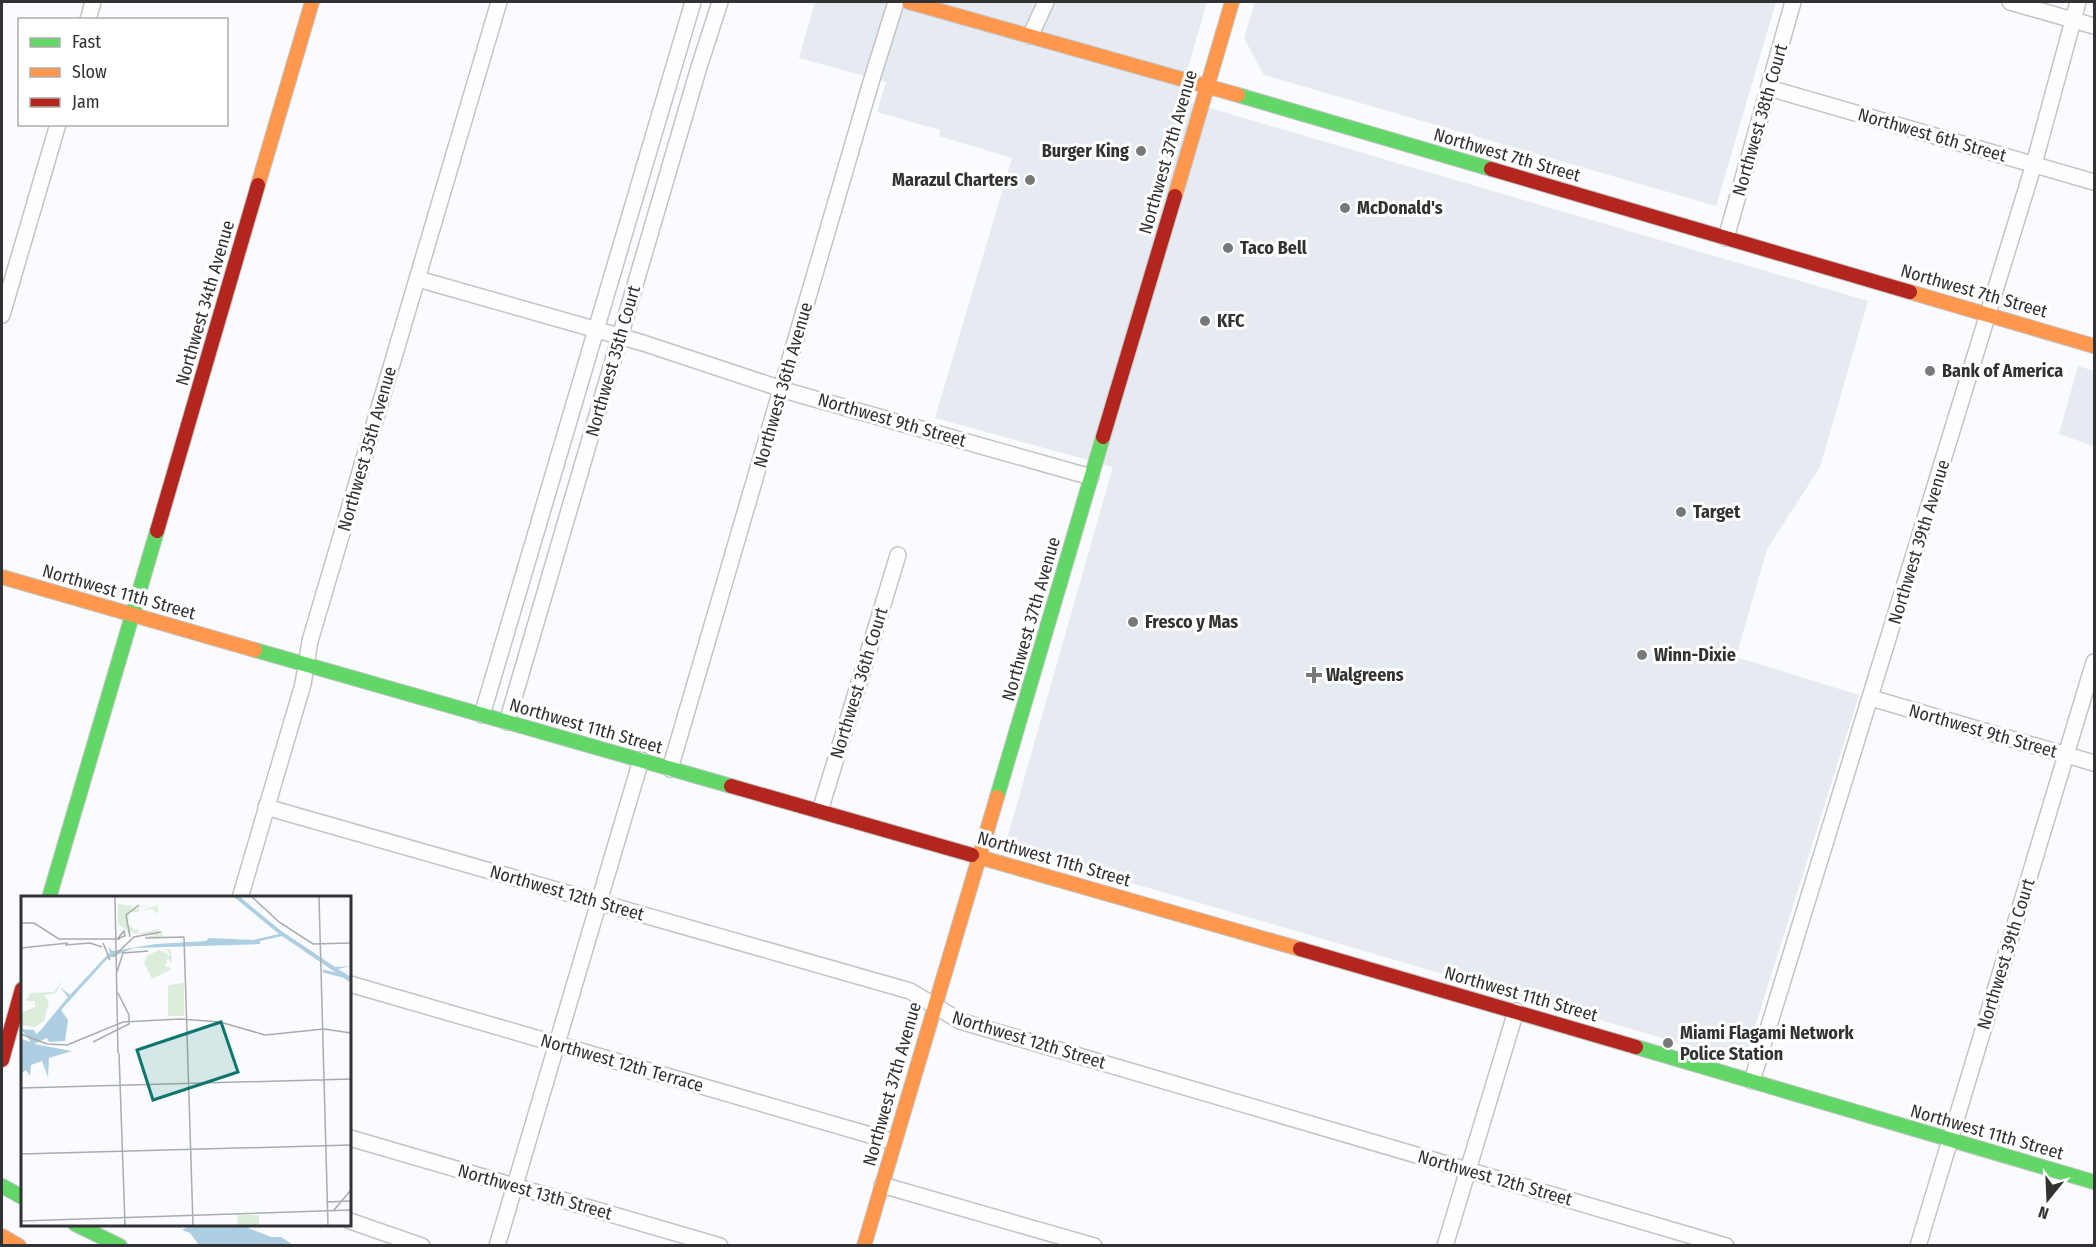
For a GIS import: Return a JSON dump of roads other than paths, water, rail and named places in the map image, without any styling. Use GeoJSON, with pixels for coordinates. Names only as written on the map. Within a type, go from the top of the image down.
{"type":"FeatureCollection","features":[{"type":"Feature","properties":{"kind":"main road","name":"Northwest 34th Avenue"},"geometry":{"type":"LineString","coordinates":[[50,896],[312,2]]}},
{"type":"Feature","properties":{"kind":"main road","name":"Northwest 7th Street"},"geometry":{"type":"LineString","coordinates":[[909,2],[1207,86],[2094,346]]}},
{"type":"Feature","properties":{"kind":"main road","name":"Northwest 37th Avenue"},"geometry":{"type":"LineString","coordinates":[[864,1245],[1232,2]]}},
{"type":"Feature","properties":{"kind":"main road","name":"Northwest 11th Street"},"geometry":{"type":"LineString","coordinates":[[2,576],[1516,1011],[2094,1182]]}},
{"type":"Feature","properties":{"kind":"main road"},"geometry":{"type":"LineString","coordinates":[[2,1060],[21,993]]}},
{"type":"Feature","properties":{"kind":"main road"},"geometry":{"type":"LineString","coordinates":[[5,1188],[21,1196]]}},
{"type":"Feature","properties":{"kind":"main road"},"geometry":{"type":"LineString","coordinates":[[79,1226],[120,1245]]}},
{"type":"Feature","properties":{"kind":"main road"},"geometry":{"type":"LineString","coordinates":[[2,1236],[19,1245]]}},
{"type":"Feature","properties":{"kind":"street"},"geometry":{"type":"LineString","coordinates":[[89,18],[93,2]]}},
{"type":"Feature","properties":{"kind":"street","name":"Northwest 35th Avenue"},"geometry":{"type":"LineString","coordinates":[[240,896],[303,684],[310,641],[499,2]]}},
{"type":"Feature","properties":{"kind":"street","name":"Northwest 35th Court"},"geometry":{"type":"LineString","coordinates":[[482,715],[693,2]]}},
{"type":"Feature","properties":{"kind":"street","name":"Northwest 35th Court"},"geometry":{"type":"LineString","coordinates":[[507,722],[683,120],[720,2]]}},
{"type":"Feature","properties":{"kind":"street","name":"Northwest 36th Avenue"},"geometry":{"type":"LineString","coordinates":[[670,769],[896,2]]}},
{"type":"Feature","properties":{"kind":"street"},"geometry":{"type":"LineString","coordinates":[[1030,36],[1046,2]]}},
{"type":"Feature","properties":{"kind":"street","name":"Northwest 38th Court"},"geometry":{"type":"LineString","coordinates":[[1726,238],[1793,2]]}},
{"type":"Feature","properties":{"kind":"street"},"geometry":{"type":"LineString","coordinates":[[2010,2],[2094,26]]}},
{"type":"Feature","properties":{"kind":"street","name":"Northwest 39th Avenue"},"geometry":{"type":"LineString","coordinates":[[1752,1081],[2034,164],[2078,2]]}},
{"type":"Feature","properties":{"kind":"street"},"geometry":{"type":"LineString","coordinates":[[681,42],[705,50]]}},
{"type":"Feature","properties":{"kind":"street","name":"Northwest 6th Street"},"geometry":{"type":"LineString","coordinates":[[1769,88],[2094,182]]}},
{"type":"Feature","properties":{"kind":"street"},"geometry":{"type":"LineString","coordinates":[[660,113],[683,120]]}},
{"type":"Feature","properties":{"kind":"street"},"geometry":{"type":"LineString","coordinates":[[2,315],[57,126]]}},
{"type":"Feature","properties":{"kind":"street","name":"Northwest 9th Street"},"geometry":{"type":"LineString","coordinates":[[417,279],[597,330],[781,389],[1091,477]]}},
{"type":"Feature","properties":{"kind":"street","name":"Northwest 36th Court"},"geometry":{"type":"LineString","coordinates":[[820,811],[898,555]]}},
{"type":"Feature","properties":{"kind":"street","name":"Northwest 39th Court"},"geometry":{"type":"LineString","coordinates":[[1918,1245],[2094,662]]}},
{"type":"Feature","properties":{"kind":"street","name":"Northwest 9th Street"},"geometry":{"type":"LineString","coordinates":[[1871,698],[2094,763]]}},
{"type":"Feature","properties":{"kind":"street"},"geometry":{"type":"LineString","coordinates":[[497,1245],[641,760]]}},
{"type":"Feature","properties":{"kind":"street","name":"Northwest 12th Street"},"geometry":{"type":"LineString","coordinates":[[266,807],[909,991],[960,1021],[1726,1245]]}},
{"type":"Feature","properties":{"kind":"street","name":"Northwest 12th Terrace"},"geometry":{"type":"LineString","coordinates":[[351,984],[894,1142]]}},
{"type":"Feature","properties":{"kind":"street"},"geometry":{"type":"LineString","coordinates":[[1445,1245],[1516,1011]]}},
{"type":"Feature","properties":{"kind":"street","name":"Northwest 13th Street"},"geometry":{"type":"LineString","coordinates":[[351,1138],[720,1245]]}},
{"type":"Feature","properties":{"kind":"street"},"geometry":{"type":"LineString","coordinates":[[882,1185],[1094,1245]]}},
{"type":"Feature","properties":{"kind":"street"},"geometry":{"type":"LineString","coordinates":[[351,1221],[422,1245]]}},
{"type":"Feature","properties":{"kind":"water"},"geometry":{"type":"Polygon","coordinates":[[[190,1226],[244,1226],[271,1237],[281,1237],[293,1245],[199,1245],[190,1233],[182,1230],[190,1226]]]}},
{"type":"Feature","properties":{"kind":"place","name":"Burger King"},"geometry":{"type":"Point","coordinates":[1141,151]}},
{"type":"Feature","properties":{"kind":"place","name":"Marazul Charters"},"geometry":{"type":"Point","coordinates":[1030,180]}},
{"type":"Feature","properties":{"kind":"place","name":"McDonald's"},"geometry":{"type":"Point","coordinates":[1345,208]}},
{"type":"Feature","properties":{"kind":"place","name":"Taco Bell"},"geometry":{"type":"Point","coordinates":[1228,248]}},
{"type":"Feature","properties":{"kind":"place","name":"KFC"},"geometry":{"type":"Point","coordinates":[1205,321]}},
{"type":"Feature","properties":{"kind":"place","name":"Bank of America"},"geometry":{"type":"Point","coordinates":[1930,371]}},
{"type":"Feature","properties":{"kind":"place","name":"Target"},"geometry":{"type":"Point","coordinates":[1681,512]}},
{"type":"Feature","properties":{"kind":"place","name":"Fresco y Mas"},"geometry":{"type":"Point","coordinates":[1133,622]}},
{"type":"Feature","properties":{"kind":"place","name":"Winn-Dixie"},"geometry":{"type":"Point","coordinates":[1642,655]}},
{"type":"Feature","properties":{"kind":"place","name":"Walgreens"},"geometry":{"type":"Point","coordinates":[1314,675]}},
{"type":"Feature","properties":{"kind":"place","name":"Miami Flagami Network Police Station"},"geometry":{"type":"Point","coordinates":[1668,1043]}}]}
